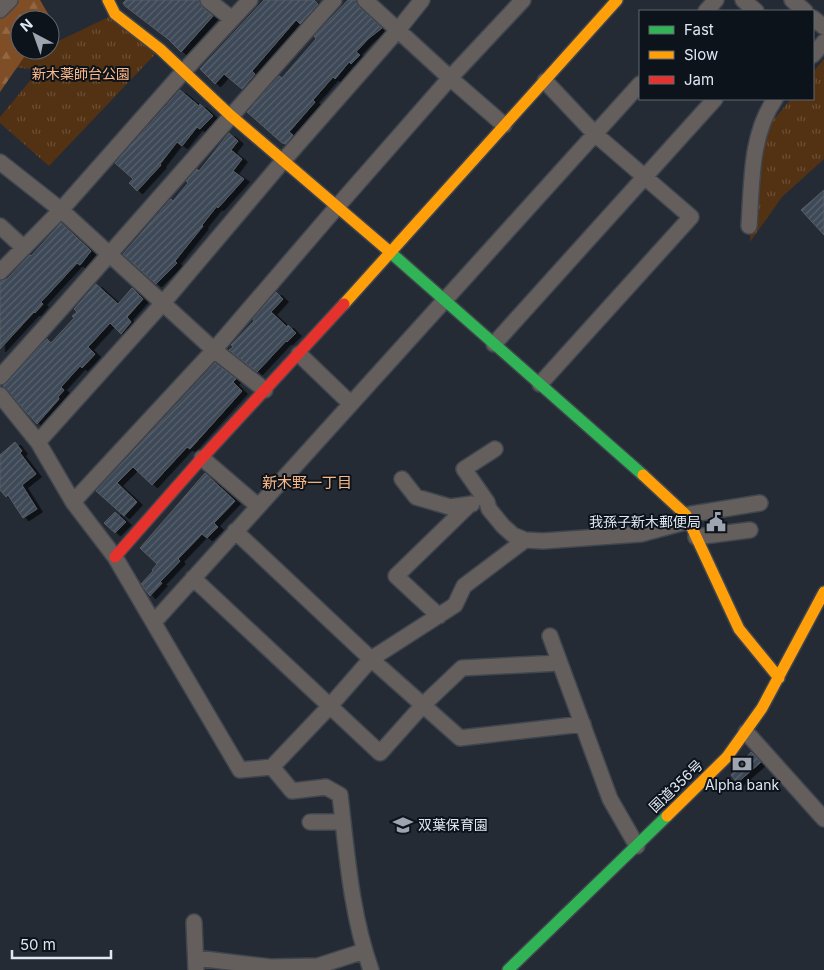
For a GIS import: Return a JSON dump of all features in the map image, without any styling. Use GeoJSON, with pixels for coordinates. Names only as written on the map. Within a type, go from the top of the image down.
{"type":"FeatureCollection","features":[{"type":"Feature","properties":{"kind":"main road"},"geometry":{"type":"LineString","coordinates":[[108,0],[115,14],[160,49],[230,116],[445,300],[688,518],[739,629],[779,678]]}},
{"type":"Feature","properties":{"kind":"main road"},"geometry":{"type":"LineString","coordinates":[[116,557],[202,458],[299,354],[617,0]]}},
{"type":"Feature","properties":{"kind":"main road","name":"国道356号"},"geometry":{"type":"LineString","coordinates":[[508,970],[709,776],[726,757],[746,732],[779,678],[824,592]]}},
{"type":"Feature","properties":{"kind":"street"},"geometry":{"type":"LineString","coordinates":[[0,10],[10,0]]}},
{"type":"Feature","properties":{"kind":"street"},"geometry":{"type":"LineString","coordinates":[[208,0],[232,19]]}},
{"type":"Feature","properties":{"kind":"street"},"geometry":{"type":"LineString","coordinates":[[0,272],[61,210],[183,72],[250,0]]}},
{"type":"Feature","properties":{"kind":"street"},"geometry":{"type":"LineString","coordinates":[[0,377],[334,0]]}},
{"type":"Feature","properties":{"kind":"street"},"geometry":{"type":"LineString","coordinates":[[365,0],[504,125]]}},
{"type":"Feature","properties":{"kind":"street"},"geometry":{"type":"LineString","coordinates":[[38,442],[162,302],[422,0]]}},
{"type":"Feature","properties":{"kind":"street"},"geometry":{"type":"LineString","coordinates":[[74,502],[214,350],[450,78],[523,0]]}},
{"type":"Feature","properties":{"kind":"street"},"geometry":{"type":"LineString","coordinates":[[707,10],[716,0]]}},
{"type":"Feature","properties":{"kind":"street"},"geometry":{"type":"LineString","coordinates":[[743,0],[755,10]]}},
{"type":"Feature","properties":{"kind":"street"},"geometry":{"type":"LineString","coordinates":[[792,0],[804,10]]}},
{"type":"Feature","properties":{"kind":"street"},"geometry":{"type":"LineString","coordinates":[[814,19],[824,27]]}},
{"type":"Feature","properties":{"kind":"street"},"geometry":{"type":"LineString","coordinates":[[814,54],[824,42]]}},
{"type":"Feature","properties":{"kind":"street"},"geometry":{"type":"LineString","coordinates":[[540,384],[690,217],[595,134],[545,81]]}},
{"type":"Feature","properties":{"kind":"street"},"geometry":{"type":"LineString","coordinates":[[154,622],[639,85]]}},
{"type":"Feature","properties":{"kind":"street"},"geometry":{"type":"LineString","coordinates":[[494,344],[714,100]]}},
{"type":"Feature","properties":{"kind":"street"},"geometry":{"type":"LineString","coordinates":[[749,226],[754,160],[758,137],[775,100]]}},
{"type":"Feature","properties":{"kind":"street"},"geometry":{"type":"LineString","coordinates":[[0,162],[61,210],[214,350],[265,390]]}},
{"type":"Feature","properties":{"kind":"street"},"geometry":{"type":"LineString","coordinates":[[0,226],[24,248]]}},
{"type":"Feature","properties":{"kind":"street"},"geometry":{"type":"LineString","coordinates":[[299,354],[350,404]]}},
{"type":"Feature","properties":{"kind":"street"},"geometry":{"type":"LineString","coordinates":[[0,395],[38,442],[74,502],[116,557],[240,770],[272,768],[371,659],[455,606],[464,586],[525,540]]}},
{"type":"Feature","properties":{"kind":"street"},"geometry":{"type":"LineString","coordinates":[[495,450],[464,468],[487,502],[489,510],[513,535],[525,540],[543,541],[641,534],[688,518],[760,503]]}},
{"type":"Feature","properties":{"kind":"street"},"geometry":{"type":"LineString","coordinates":[[202,458],[258,506]]}},
{"type":"Feature","properties":{"kind":"street"},"geometry":{"type":"LineString","coordinates":[[402,479],[416,497],[450,507],[487,502]]}},
{"type":"Feature","properties":{"kind":"street"},"geometry":{"type":"LineString","coordinates":[[439,616],[396,576],[470,504]]}},
{"type":"Feature","properties":{"kind":"street"},"geometry":{"type":"LineString","coordinates":[[696,537],[750,530]]}},
{"type":"Feature","properties":{"kind":"street"},"geometry":{"type":"LineString","coordinates":[[235,531],[371,659],[460,738],[583,724]]}},
{"type":"Feature","properties":{"kind":"street"},"geometry":{"type":"LineString","coordinates":[[193,578],[380,753],[423,705],[462,668],[559,663]]}},
{"type":"Feature","properties":{"kind":"street"},"geometry":{"type":"LineString","coordinates":[[550,636],[610,799],[636,846]]}},
{"type":"Feature","properties":{"kind":"street"},"geometry":{"type":"LineString","coordinates":[[746,732],[824,819]]}},
{"type":"Feature","properties":{"kind":"street"},"geometry":{"type":"LineString","coordinates":[[272,768],[292,790],[326,787],[340,795],[353,902],[364,951],[371,970]]}},
{"type":"Feature","properties":{"kind":"street"},"geometry":{"type":"LineString","coordinates":[[310,822],[343,822]]}},
{"type":"Feature","properties":{"kind":"street"},"geometry":{"type":"LineString","coordinates":[[194,922],[196,964],[271,967],[318,966],[364,951]]}},
{"type":"Feature","properties":{"kind":"green space"},"geometry":{"type":"Polygon","coordinates":[[[0,0],[40,0],[46,10],[10,10],[10,60],[22,60],[0,92],[0,0]]]}},
{"type":"Feature","properties":{"kind":"green space","name":"新木薬師台公園"},"geometry":{"type":"Polygon","coordinates":[[[115,14],[160,49],[49,166],[0,123],[0,117],[39,70],[5,66],[18,60],[60,60],[60,40],[115,14]]]}},
{"type":"Feature","properties":{"kind":"green space"},"geometry":{"type":"Polygon","coordinates":[[[824,59],[824,159],[782,197],[750,242],[752,200],[769,125],[790,100],[814,100],[814,71],[824,59]]]}},
{"type":"Feature","properties":{"kind":"building"},"geometry":{"type":"Polygon","coordinates":[[[126,0],[199,0],[202,7],[213,16],[181,52],[168,39],[125,6],[123,3],[126,0]]]}},
{"type":"Feature","properties":{"kind":"building"},"geometry":{"type":"Polygon","coordinates":[[[264,0],[314,0],[318,4],[300,24],[296,20],[252,71],[255,74],[242,89],[224,74],[215,84],[200,69],[264,0]]]}},
{"type":"Feature","properties":{"kind":"building"},"geometry":{"type":"Polygon","coordinates":[[[348,0],[356,0],[359,7],[382,28],[356,52],[360,55],[351,64],[349,62],[335,79],[333,77],[313,100],[315,102],[289,132],[293,135],[286,144],[282,143],[247,112],[279,76],[282,78],[316,39],[314,36],[348,0]]]}},
{"type":"Feature","properties":{"kind":"building"},"geometry":{"type":"Polygon","coordinates":[[[180,90],[213,116],[200,129],[197,127],[182,146],[177,142],[161,165],[137,191],[129,183],[133,179],[115,163],[180,90]]]}},
{"type":"Feature","properties":{"kind":"building"},"geometry":{"type":"Polygon","coordinates":[[[229,133],[238,141],[231,150],[242,159],[233,171],[244,179],[218,208],[217,206],[175,261],[177,263],[156,284],[123,254],[171,199],[173,201],[188,183],[186,181],[197,169],[199,171],[229,133]]]}},
{"type":"Feature","properties":{"kind":"building"},"geometry":{"type":"Polygon","coordinates":[[[824,190],[824,235],[801,210],[824,190]]]}},
{"type":"Feature","properties":{"kind":"building"},"geometry":{"type":"Polygon","coordinates":[[[61,223],[91,251],[80,265],[77,263],[41,302],[43,304],[35,313],[0,349],[0,281],[7,279],[61,223]]]}},
{"type":"Feature","properties":{"kind":"building"},"geometry":{"type":"Polygon","coordinates":[[[96,284],[118,304],[132,288],[143,299],[127,317],[131,322],[121,334],[110,323],[88,347],[95,354],[82,368],[80,366],[61,387],[64,390],[58,397],[59,399],[37,424],[3,386],[47,339],[51,343],[74,318],[72,316],[77,312],[74,309],[96,284]]]}},
{"type":"Feature","properties":{"kind":"building"},"geometry":{"type":"Polygon","coordinates":[[[276,292],[283,299],[271,312],[296,333],[257,372],[229,350],[233,347],[231,345],[254,321],[253,319],[276,292]]]}},
{"type":"Feature","properties":{"kind":"building"},"geometry":{"type":"Polygon","coordinates":[[[215,363],[236,379],[233,382],[242,391],[190,449],[187,447],[152,485],[133,467],[117,483],[137,502],[124,516],[96,491],[215,363]]]}},
{"type":"Feature","properties":{"kind":"building"},"geometry":{"type":"Polygon","coordinates":[[[15,442],[22,451],[20,453],[36,474],[22,485],[37,509],[23,518],[8,495],[6,497],[0,490],[0,455],[15,442]]]}},
{"type":"Feature","properties":{"kind":"building"},"geometry":{"type":"Polygon","coordinates":[[[205,473],[235,501],[214,523],[218,527],[207,538],[202,534],[178,559],[180,561],[160,582],[162,583],[150,596],[141,584],[157,564],[140,548],[205,473]]]}},
{"type":"Feature","properties":{"kind":"building"},"geometry":{"type":"Polygon","coordinates":[[[115,512],[126,522],[115,533],[104,523],[115,512]]]}},
{"type":"Feature","properties":{"kind":"building"},"geometry":{"type":"Polygon","coordinates":[[[751,752],[761,762],[737,783],[731,775],[751,752]]]}},
{"type":"Feature","properties":{"kind":"traffic: fast"},"geometry":{"type":"LineString","coordinates":[[390,252],[643,475]]}},
{"type":"Feature","properties":{"kind":"traffic: fast"},"geometry":{"type":"LineString","coordinates":[[508,970],[667,816]]}},
{"type":"Feature","properties":{"kind":"traffic: slow"},"geometry":{"type":"LineString","coordinates":[[108,0],[115,14],[160,49],[230,115],[390,252]]}},
{"type":"Feature","properties":{"kind":"traffic: slow"},"geometry":{"type":"LineString","coordinates":[[344,304],[617,0]]}},
{"type":"Feature","properties":{"kind":"traffic: slow"},"geometry":{"type":"LineString","coordinates":[[643,475],[686,515],[739,629],[779,678]]}},
{"type":"Feature","properties":{"kind":"traffic: slow"},"geometry":{"type":"LineString","coordinates":[[667,816],[727,757],[762,708],[824,592]]}},
{"type":"Feature","properties":{"kind":"traffic: jam"},"geometry":{"type":"LineString","coordinates":[[115,557],[202,458],[344,304]]}},
{"type":"Feature","properties":{"kind":"place","name":"我孫子新木郵便局"},"geometry":{"type":"Point","coordinates":[716,522]}},
{"type":"Feature","properties":{"kind":"place","name":"Alpha bank"},"geometry":{"type":"Point","coordinates":[742,764]}},
{"type":"Feature","properties":{"kind":"place","name":"双葉保育園"},"geometry":{"type":"Point","coordinates":[403,825]}},
{"type":"Feature","properties":{"kind":"district","name":"新木野一丁目"},"geometry":{"type":"Point","coordinates":[307,483]}}]}
